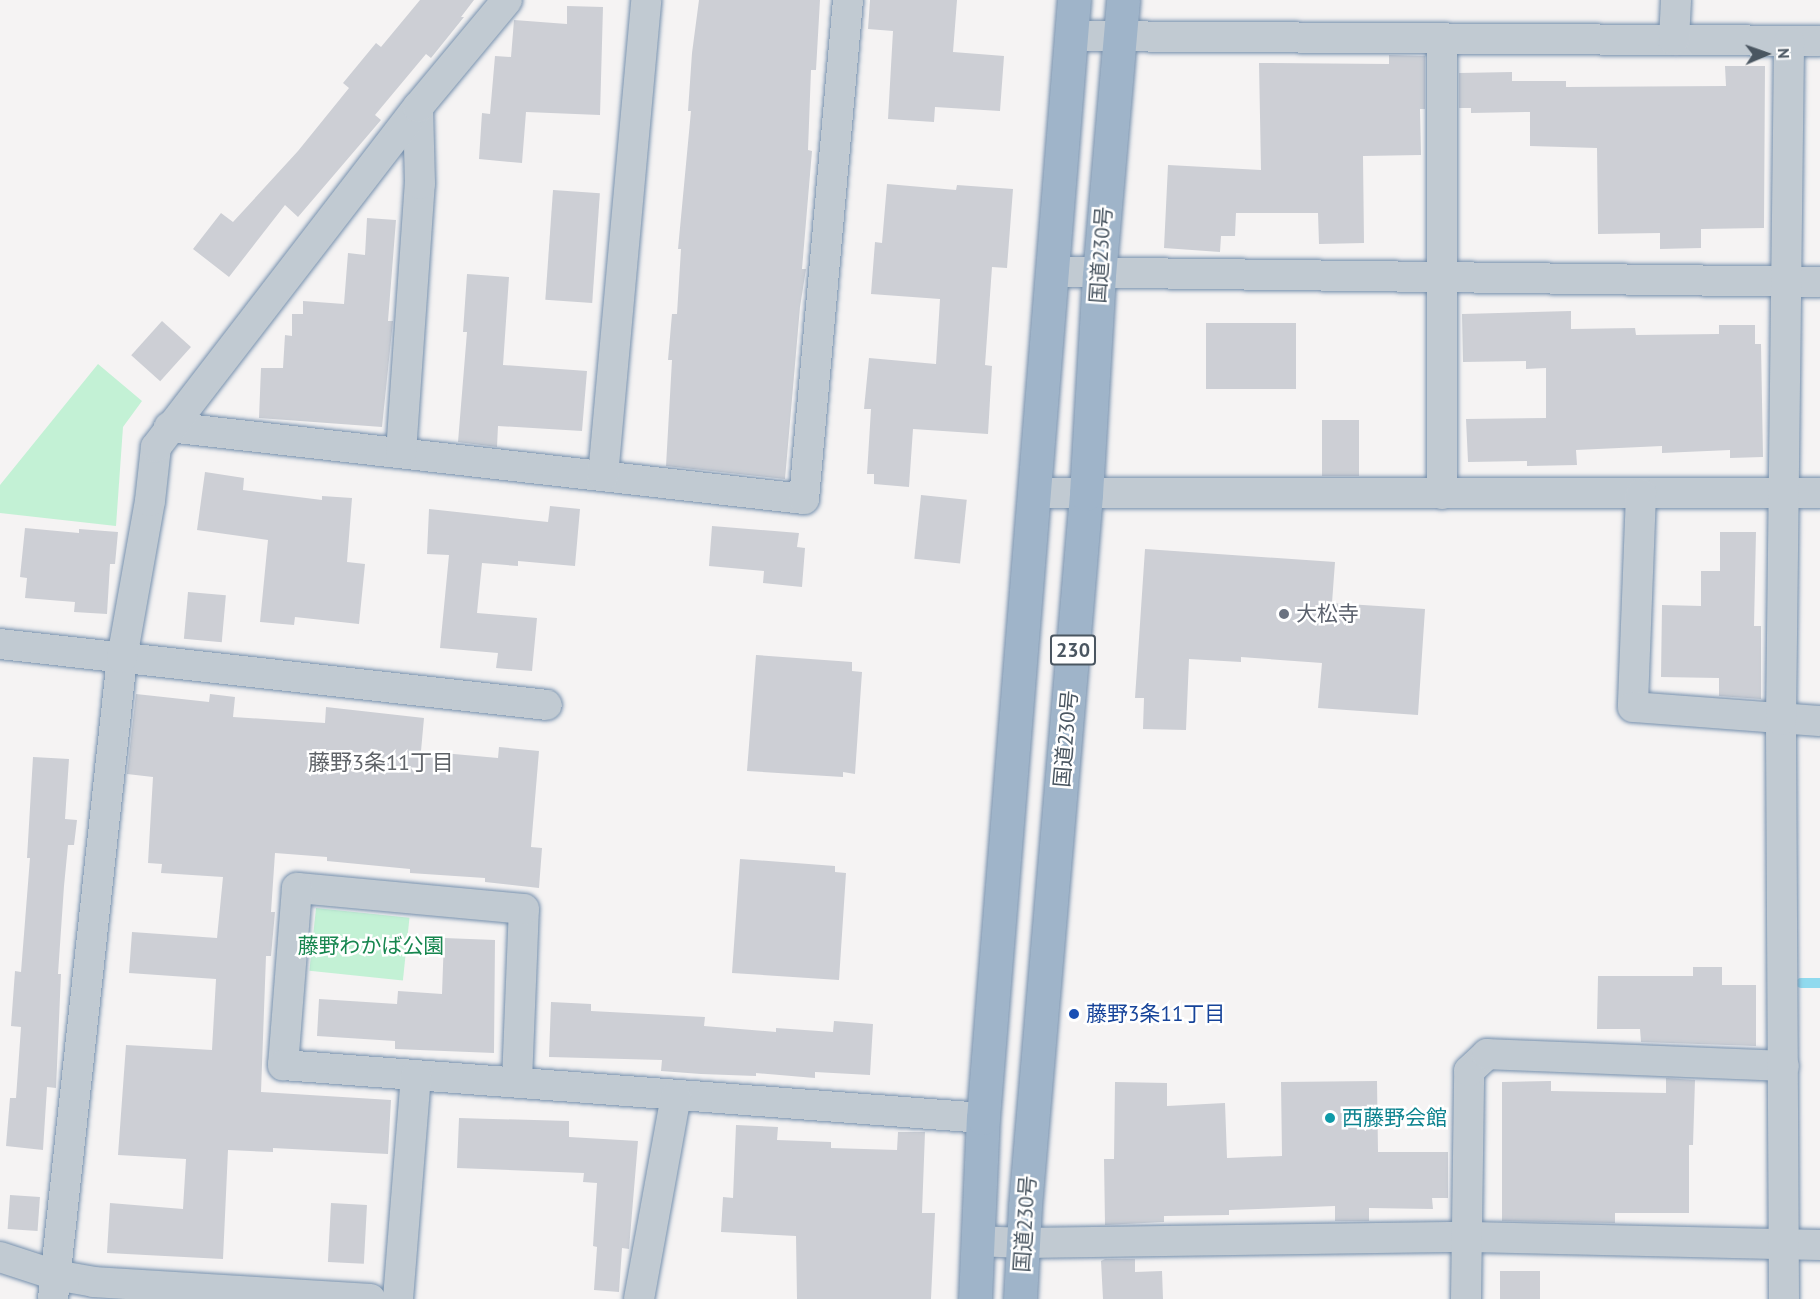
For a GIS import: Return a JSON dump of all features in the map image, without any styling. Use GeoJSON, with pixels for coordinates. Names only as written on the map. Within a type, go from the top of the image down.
{"type":"FeatureCollection","features":[{"type":"Feature","properties":{"kind":"highway","name":"230"},"geometry":{"type":"LineString","coordinates":[[975,1299],[983,1118],[1036,493],[1074,0]]}},
{"type":"Feature","properties":{"kind":"highway","name":"国道230号"},"geometry":{"type":"LineString","coordinates":[[1020,1299],[1086,494],[1099,275],[1123,0]]}},
{"type":"Feature","properties":{"kind":"street"},"geometry":{"type":"LineString","coordinates":[[54,1287],[122,658],[150,501],[156,447],[169,427],[418,107],[507,0]]}},
{"type":"Feature","properties":{"kind":"street"},"geometry":{"type":"LineString","coordinates":[[603,476],[646,0]]}},
{"type":"Feature","properties":{"kind":"street"},"geometry":{"type":"LineString","coordinates":[[169,427],[804,499],[848,0]]}},
{"type":"Feature","properties":{"kind":"street"},"geometry":{"type":"LineString","coordinates":[[1674,40],[1676,0]]}},
{"type":"Feature","properties":{"kind":"street"},"geometry":{"type":"LineString","coordinates":[[1071,36],[1820,41]]}},
{"type":"Feature","properties":{"kind":"street"},"geometry":{"type":"LineString","coordinates":[[1442,39],[1442,494]]}},
{"type":"Feature","properties":{"kind":"street"},"geometry":{"type":"LineString","coordinates":[[1784,1299],[1781,720],[1789,41]]}},
{"type":"Feature","properties":{"kind":"street"},"geometry":{"type":"LineString","coordinates":[[401,453],[420,184],[418,107]]}},
{"type":"Feature","properties":{"kind":"street"},"geometry":{"type":"LineString","coordinates":[[1053,272],[1099,275],[1820,282]]}},
{"type":"Feature","properties":{"kind":"street"},"geometry":{"type":"LineString","coordinates":[[1036,493],[1820,493]]}},
{"type":"Feature","properties":{"kind":"street"},"geometry":{"type":"LineString","coordinates":[[1641,494],[1634,707],[1781,720],[1820,721]]}},
{"type":"Feature","properties":{"kind":"street"},"geometry":{"type":"LineString","coordinates":[[0,644],[547,705]]}},
{"type":"Feature","properties":{"kind":"street"},"geometry":{"type":"LineString","coordinates":[[517,1081],[524,909],[297,888],[283,1065],[983,1118]]}},
{"type":"Feature","properties":{"kind":"street"},"geometry":{"type":"LineString","coordinates":[[1466,1299],[1469,1071],[1487,1054],[1784,1066]]}},
{"type":"Feature","properties":{"kind":"street"},"geometry":{"type":"LineString","coordinates":[[398,1299],[416,1076]]}},
{"type":"Feature","properties":{"kind":"street"},"geometry":{"type":"LineString","coordinates":[[639,1299],[676,1096]]}},
{"type":"Feature","properties":{"kind":"street"},"geometry":{"type":"LineString","coordinates":[[977,1241],[1023,1243],[1466,1238],[1820,1245]]}},
{"type":"Feature","properties":{"kind":"street"},"geometry":{"type":"LineString","coordinates":[[0,1257],[54,1287],[93,1282],[263,1295],[369,1299]]}},
{"type":"Feature","properties":{"kind":"green space"},"geometry":{"type":"Polygon","coordinates":[[[98,364],[142,401],[123,427],[116,526],[0,513],[0,485],[98,364]]]}},
{"type":"Feature","properties":{"kind":"green space","name":"藤野わかば公園"},"geometry":{"type":"Polygon","coordinates":[[[316,908],[409,918],[403,980],[309,971],[316,908]]]}},
{"type":"Feature","properties":{"kind":"building"},"geometry":{"type":"Polygon","coordinates":[[[420,0],[474,0],[461,17],[464,17],[431,58],[426,54],[375,115],[381,120],[298,217],[285,205],[229,277],[193,249],[221,213],[233,222],[298,151],[349,88],[343,83],[376,43],[381,47],[420,0]]]}},
{"type":"Feature","properties":{"kind":"building"},"geometry":{"type":"Polygon","coordinates":[[[699,0],[820,0],[816,70],[811,70],[808,150],[812,151],[802,269],[806,269],[800,307],[785,479],[666,466],[672,360],[668,360],[672,314],[677,314],[681,249],[678,249],[691,111],[688,111],[692,53],[699,0]]]}},
{"type":"Feature","properties":{"kind":"building"},"geometry":{"type":"Polygon","coordinates":[[[870,0],[957,0],[953,52],[1004,56],[1000,111],[935,107],[934,122],[888,119],[893,31],[868,29],[870,0]]]}},
{"type":"Feature","properties":{"kind":"building"},"geometry":{"type":"Polygon","coordinates":[[[567,6],[603,7],[600,115],[526,112],[522,163],[479,159],[482,113],[490,114],[495,56],[511,57],[514,20],[567,24],[567,6]]]}},
{"type":"Feature","properties":{"kind":"building"},"geometry":{"type":"Polygon","coordinates":[[[1389,55],[1425,56],[1425,109],[1420,109],[1421,155],[1363,156],[1364,243],[1319,244],[1318,213],[1236,213],[1235,236],[1221,236],[1220,252],[1164,248],[1168,165],[1261,170],[1259,63],[1389,64],[1389,55]]]}},
{"type":"Feature","properties":{"kind":"building"},"geometry":{"type":"Polygon","coordinates":[[[1725,66],[1765,66],[1764,228],[1701,229],[1701,248],[1660,249],[1660,233],[1598,234],[1597,148],[1530,146],[1530,112],[1471,113],[1471,108],[1459,108],[1459,73],[1512,72],[1512,81],[1566,81],[1566,87],[1726,86],[1725,66]]]}},
{"type":"Feature","properties":{"kind":"building"},"geometry":{"type":"Polygon","coordinates":[[[887,184],[956,190],[957,185],[1013,189],[1007,268],[992,267],[985,365],[992,366],[988,434],[913,429],[909,487],[874,484],[874,474],[867,474],[871,409],[864,409],[869,358],[936,364],[940,299],[871,294],[875,242],[882,243],[887,184]]]}},
{"type":"Feature","properties":{"kind":"building"},"geometry":{"type":"Polygon","coordinates":[[[553,190],[600,193],[592,303],[545,300],[553,190]]]}},
{"type":"Feature","properties":{"kind":"building"},"geometry":{"type":"Polygon","coordinates":[[[367,218],[396,220],[388,321],[393,321],[382,427],[259,418],[261,368],[283,368],[285,335],[292,336],[292,314],[303,314],[303,301],[344,304],[348,253],[365,255],[367,218]]]}},
{"type":"Feature","properties":{"kind":"building"},"geometry":{"type":"Polygon","coordinates":[[[467,274],[509,277],[503,365],[587,371],[582,431],[498,426],[497,447],[458,442],[467,332],[463,332],[467,274]]]}},
{"type":"Feature","properties":{"kind":"building"},"geometry":{"type":"Polygon","coordinates":[[[1571,311],[1571,329],[1635,328],[1636,335],[1719,334],[1719,325],[1755,325],[1755,344],[1761,344],[1763,457],[1730,458],[1730,450],[1662,453],[1662,446],[1576,450],[1577,465],[1527,466],[1527,461],[1468,462],[1466,419],[1546,418],[1546,368],[1526,369],[1526,361],[1463,362],[1462,314],[1571,311]]]}},
{"type":"Feature","properties":{"kind":"building"},"geometry":{"type":"Polygon","coordinates":[[[162,321],[191,347],[160,381],[131,355],[162,321]]]}},
{"type":"Feature","properties":{"kind":"building"},"geometry":{"type":"Polygon","coordinates":[[[1206,323],[1296,323],[1296,389],[1206,389],[1206,323]]]}},
{"type":"Feature","properties":{"kind":"building"},"geometry":{"type":"Polygon","coordinates":[[[1322,420],[1359,420],[1359,476],[1322,476],[1322,420]]]}},
{"type":"Feature","properties":{"kind":"building"},"geometry":{"type":"Polygon","coordinates":[[[205,472],[244,478],[243,490],[322,500],[322,496],[352,498],[347,562],[365,564],[359,624],[295,617],[294,625],[260,622],[268,540],[197,530],[205,472]]]}},
{"type":"Feature","properties":{"kind":"building"},"geometry":{"type":"Polygon","coordinates":[[[921,495],[967,500],[960,563],[914,559],[921,495]]]}},
{"type":"Feature","properties":{"kind":"building"},"geometry":{"type":"Polygon","coordinates":[[[550,506],[580,509],[575,566],[518,561],[518,566],[482,563],[477,613],[537,618],[532,671],[496,668],[498,653],[440,648],[449,555],[427,554],[429,509],[548,522],[550,506]]]}},
{"type":"Feature","properties":{"kind":"building"},"geometry":{"type":"Polygon","coordinates":[[[712,526],[799,533],[797,547],[805,548],[802,587],[763,583],[764,571],[709,566],[712,526]]]}},
{"type":"Feature","properties":{"kind":"building"},"geometry":{"type":"Polygon","coordinates":[[[25,528],[79,533],[79,529],[118,532],[115,564],[110,564],[107,614],[74,612],[75,602],[25,598],[27,578],[20,577],[25,528]]]}},
{"type":"Feature","properties":{"kind":"building"},"geometry":{"type":"Polygon","coordinates":[[[1720,532],[1756,532],[1754,626],[1761,626],[1761,699],[1719,696],[1719,678],[1661,677],[1662,605],[1701,606],[1701,571],[1720,571],[1720,532]]]}},
{"type":"Feature","properties":{"kind":"building"},"geometry":{"type":"Polygon","coordinates":[[[1145,549],[1335,562],[1332,603],[1425,609],[1418,715],[1318,708],[1322,663],[1241,657],[1241,662],[1189,659],[1186,730],[1143,729],[1144,698],[1135,698],[1145,549]]]}},
{"type":"Feature","properties":{"kind":"building"},"geometry":{"type":"Polygon","coordinates":[[[188,592],[226,595],[222,642],[184,639],[188,592]]]}},
{"type":"Feature","properties":{"kind":"building"},"geometry":{"type":"Polygon","coordinates":[[[756,655],[852,662],[852,671],[862,672],[855,774],[843,772],[843,777],[747,771],[756,655]]]}},
{"type":"Feature","properties":{"kind":"building"},"geometry":{"type":"Polygon","coordinates":[[[136,694],[209,702],[210,694],[235,697],[233,717],[325,723],[326,707],[424,718],[421,751],[498,758],[499,747],[539,751],[531,847],[542,848],[539,888],[485,882],[485,878],[410,873],[410,869],[327,861],[327,857],[275,853],[271,912],[275,912],[271,956],[266,956],[261,1092],[391,1100],[388,1154],[273,1148],[273,1152],[228,1150],[223,1259],[107,1253],[110,1203],[183,1209],[186,1159],[118,1155],[126,1045],[212,1050],[216,979],[129,973],[132,932],[217,938],[223,877],[161,873],[162,864],[148,863],[153,777],[127,774],[136,694]]]}},
{"type":"Feature","properties":{"kind":"building"},"geometry":{"type":"Polygon","coordinates":[[[33,757],[69,759],[65,819],[77,820],[74,845],[68,845],[64,886],[58,974],[61,974],[56,1088],[47,1087],[43,1150],[6,1146],[10,1098],[16,1098],[21,1027],[11,1026],[15,971],[21,972],[30,858],[27,858],[33,757]]]}},
{"type":"Feature","properties":{"kind":"building"},"geometry":{"type":"Polygon","coordinates":[[[740,859],[835,866],[835,872],[846,873],[839,980],[732,973],[740,859]]]}},
{"type":"Feature","properties":{"kind":"building"},"geometry":{"type":"Polygon","coordinates":[[[444,938],[495,940],[494,1053],[395,1049],[395,1041],[317,1036],[319,999],[397,1004],[398,991],[442,994],[444,938]]]}},
{"type":"Feature","properties":{"kind":"building"},"geometry":{"type":"Polygon","coordinates":[[[1693,967],[1722,967],[1722,985],[1756,985],[1756,1046],[1641,1042],[1640,1029],[1597,1029],[1598,976],[1693,976],[1693,967]]]}},
{"type":"Feature","properties":{"kind":"building"},"geometry":{"type":"Polygon","coordinates":[[[551,1002],[591,1004],[591,1011],[705,1017],[704,1026],[776,1032],[776,1028],[833,1032],[834,1021],[873,1024],[870,1075],[815,1072],[815,1078],[756,1073],[756,1076],[701,1074],[661,1071],[662,1060],[549,1057],[551,1002]]]}},
{"type":"Feature","properties":{"kind":"building"},"geometry":{"type":"Polygon","coordinates":[[[1666,1078],[1695,1080],[1693,1145],[1689,1145],[1689,1213],[1615,1213],[1615,1223],[1502,1221],[1502,1082],[1551,1081],[1551,1091],[1666,1093],[1666,1078]]]}},
{"type":"Feature","properties":{"kind":"building"},"geometry":{"type":"Polygon","coordinates":[[[1377,1081],[1378,1152],[1448,1152],[1448,1198],[1432,1198],[1433,1209],[1369,1208],[1369,1221],[1335,1221],[1335,1206],[1229,1210],[1229,1215],[1164,1216],[1164,1222],[1105,1225],[1104,1159],[1114,1159],[1115,1082],[1167,1083],[1167,1106],[1225,1103],[1227,1158],[1282,1156],[1281,1082],[1377,1081]]]}},
{"type":"Feature","properties":{"kind":"building"},"geometry":{"type":"Polygon","coordinates":[[[459,1118],[569,1121],[569,1137],[638,1141],[629,1249],[622,1248],[619,1292],[594,1290],[597,1247],[593,1246],[597,1183],[583,1182],[584,1173],[457,1168],[459,1118]]]}},
{"type":"Feature","properties":{"kind":"building"},"geometry":{"type":"Polygon","coordinates":[[[736,1125],[778,1127],[777,1140],[831,1142],[831,1148],[897,1150],[898,1132],[925,1132],[922,1213],[935,1213],[931,1299],[797,1299],[796,1236],[721,1232],[723,1197],[733,1198],[736,1125]]]}},
{"type":"Feature","properties":{"kind":"building"},"geometry":{"type":"Polygon","coordinates":[[[10,1195],[40,1197],[38,1231],[8,1229],[10,1195]]]}},
{"type":"Feature","properties":{"kind":"building"},"geometry":{"type":"Polygon","coordinates":[[[331,1203],[367,1205],[364,1264],[328,1262],[331,1203]]]}},
{"type":"Feature","properties":{"kind":"building"},"geometry":{"type":"Polygon","coordinates":[[[1135,1259],[1135,1272],[1162,1271],[1163,1299],[1103,1299],[1101,1261],[1135,1259]]]}},
{"type":"Feature","properties":{"kind":"building"},"geometry":{"type":"Polygon","coordinates":[[[1500,1271],[1540,1271],[1540,1299],[1500,1299],[1500,1271]]]}},
{"type":"Feature","properties":{"kind":"waterway"},"geometry":{"type":"LineString","coordinates":[[1801,983],[1820,983]]}},
{"type":"Feature","properties":{"kind":"place","name":"大松寺"},"geometry":{"type":"Point","coordinates":[1284,614]}},
{"type":"Feature","properties":{"kind":"place","name":"藤野3条11丁目"},"geometry":{"type":"Point","coordinates":[1074,1014]}},
{"type":"Feature","properties":{"kind":"place","name":"西藤野会館"},"geometry":{"type":"Point","coordinates":[1330,1118]}},
{"type":"Feature","properties":{"kind":"district","name":"藤野3条11丁目"},"geometry":{"type":"Point","coordinates":[381,763]}}]}
